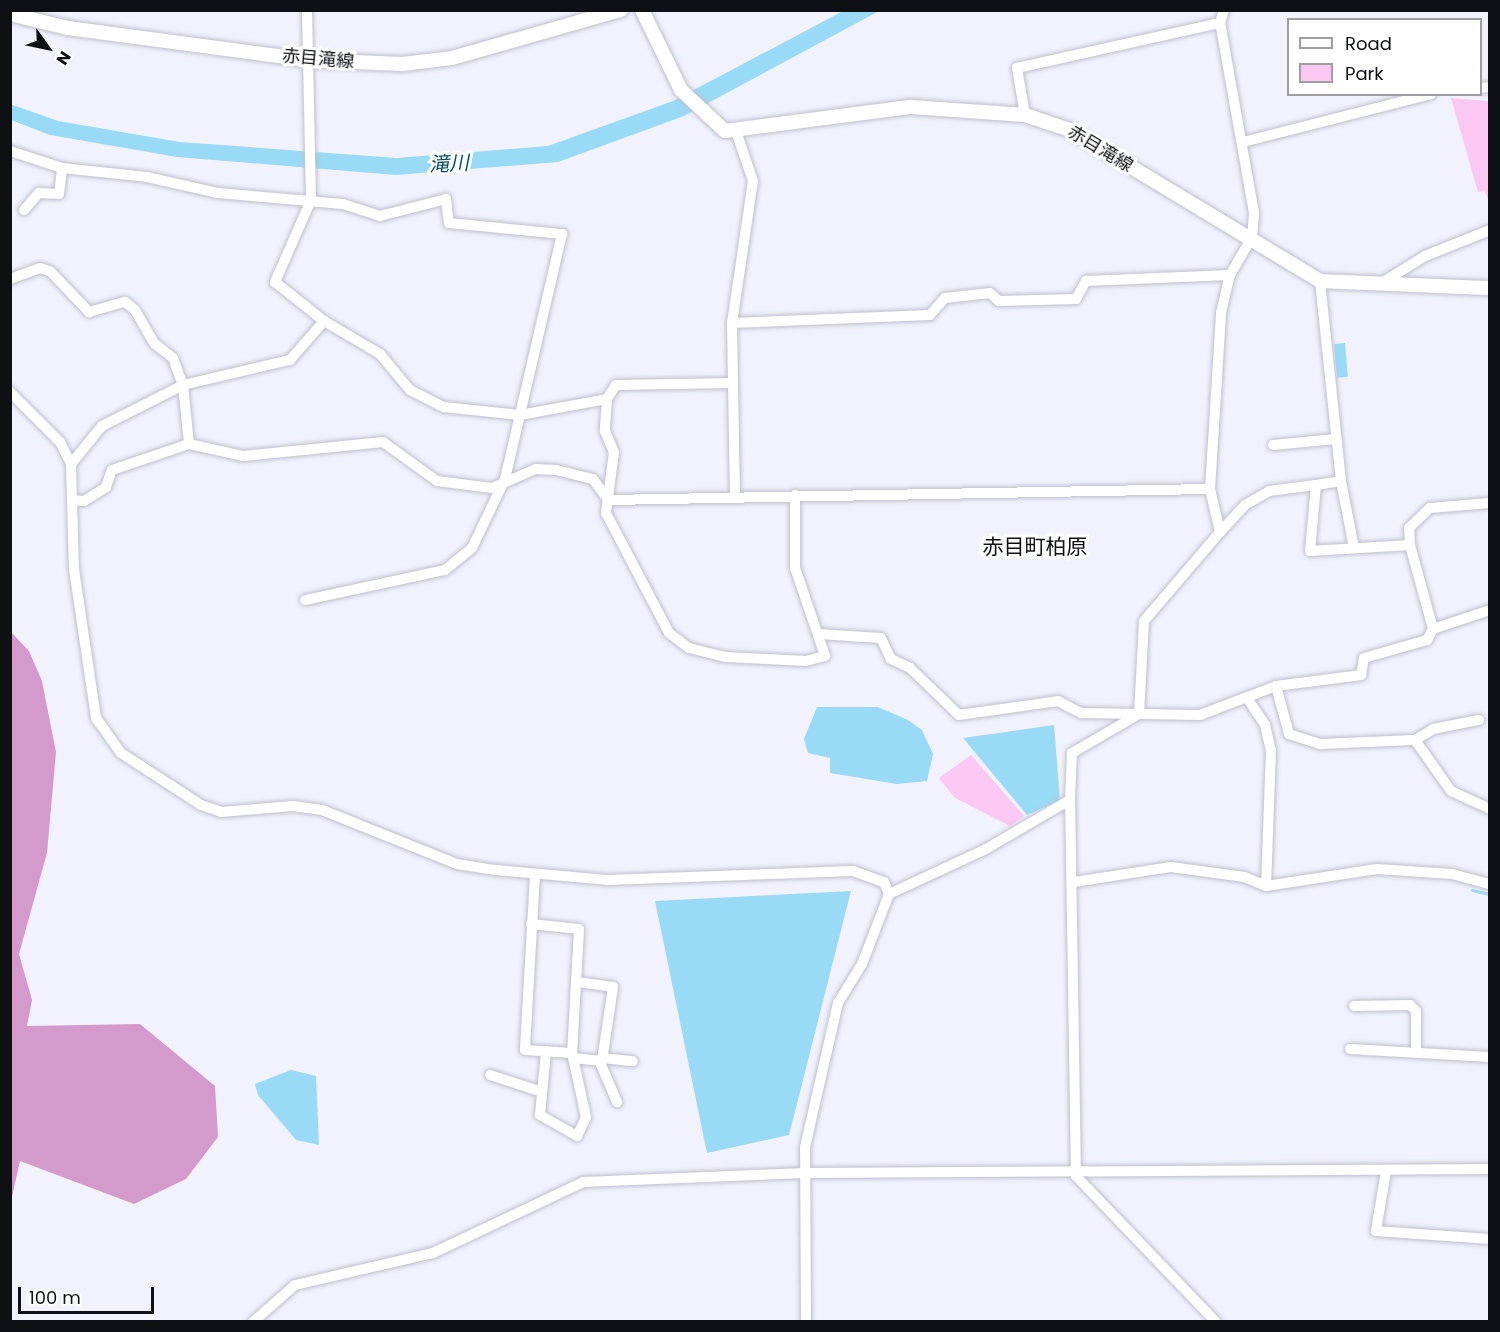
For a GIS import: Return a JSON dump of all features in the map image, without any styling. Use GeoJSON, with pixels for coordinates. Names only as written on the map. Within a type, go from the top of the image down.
{"type":"FeatureCollection","features":[{"type":"Feature","properties":{"kind":"main road","name":"赤目滝線"},"geometry":{"type":"LineString","coordinates":[[10,14],[57,26],[309,60],[402,64],[452,57],[621,10]]}},
{"type":"Feature","properties":{"kind":"main road"},"geometry":{"type":"LineString","coordinates":[[642,10],[681,90],[711,121],[737,134]]}},
{"type":"Feature","properties":{"kind":"main road","name":"赤目滝線"},"geometry":{"type":"LineString","coordinates":[[737,134],[879,108],[1025,115],[1070,129],[1252,237],[1320,281]]}},
{"type":"Feature","properties":{"kind":"main road"},"geometry":{"type":"LineString","coordinates":[[1320,281],[1490,288]]}},
{"type":"Feature","properties":{"kind":"street"},"geometry":{"type":"LineString","coordinates":[[308,10],[310,200],[274,282],[324,321],[380,354],[410,390],[444,407],[519,416],[607,399]]}},
{"type":"Feature","properties":{"kind":"street"},"geometry":{"type":"LineString","coordinates":[[1220,532],[1210,489],[1221,313],[1230,275],[1252,237],[1254,213],[1220,23],[1224,10]]}},
{"type":"Feature","properties":{"kind":"street"},"geometry":{"type":"LineString","coordinates":[[1025,115],[1017,68],[1220,23]]}},
{"type":"Feature","properties":{"kind":"street"},"geometry":{"type":"LineString","coordinates":[[1243,142],[1423,96]]}},
{"type":"Feature","properties":{"kind":"street"},"geometry":{"type":"LineString","coordinates":[[735,497],[732,323],[753,181],[737,134]]}},
{"type":"Feature","properties":{"kind":"street"},"geometry":{"type":"LineString","coordinates":[[10,151],[62,168],[147,177],[218,194],[310,200],[380,216],[446,199],[449,223],[562,234],[505,479],[472,548],[445,570],[305,600]]}},
{"type":"Feature","properties":{"kind":"street"},"geometry":{"type":"LineString","coordinates":[[24,210],[39,193],[59,194],[62,168]]}},
{"type":"Feature","properties":{"kind":"street"},"geometry":{"type":"LineString","coordinates":[[1383,282],[1425,256],[1490,230]]}},
{"type":"Feature","properties":{"kind":"street"},"geometry":{"type":"LineString","coordinates":[[10,279],[40,268],[50,271],[88,312],[125,302],[155,344],[173,358],[183,385],[189,444]]}},
{"type":"Feature","properties":{"kind":"street"},"geometry":{"type":"LineString","coordinates":[[732,323],[930,315],[945,298],[990,293],[999,301],[1076,299],[1086,281],[1230,275]]}},
{"type":"Feature","properties":{"kind":"street"},"geometry":{"type":"LineString","coordinates":[[1320,281],[1341,481],[1354,548]]}},
{"type":"Feature","properties":{"kind":"street"},"geometry":{"type":"LineString","coordinates":[[71,464],[102,426],[183,385],[290,360],[324,321]]}},
{"type":"Feature","properties":{"kind":"street"},"geometry":{"type":"LineString","coordinates":[[733,383],[616,385],[607,399],[605,431],[614,452],[606,513],[669,633],[689,648],[726,657],[817,661],[825,656],[795,568],[795,495]]}},
{"type":"Feature","properties":{"kind":"street"},"geometry":{"type":"LineString","coordinates":[[10,392],[60,442],[71,464],[74,568],[89,692],[96,718],[121,753],[221,812],[293,806],[322,810],[457,864],[535,875],[607,880],[853,872],[884,882],[889,894],[862,964],[838,1003],[805,1147],[806,1322]]}},
{"type":"Feature","properties":{"kind":"street"},"geometry":{"type":"LineString","coordinates":[[1273,445],[1336,439]]}},
{"type":"Feature","properties":{"kind":"street"},"geometry":{"type":"LineString","coordinates":[[72,500],[84,501],[106,487],[112,470],[189,444],[243,456],[383,442],[437,481],[492,488],[505,479],[536,469],[556,470],[593,478],[608,500]]}},
{"type":"Feature","properties":{"kind":"street"},"geometry":{"type":"LineString","coordinates":[[1139,714],[1144,621],[1220,532],[1245,505],[1269,491],[1341,481]]}},
{"type":"Feature","properties":{"kind":"street"},"geometry":{"type":"LineString","coordinates":[[1316,485],[1310,551],[1410,545]]}},
{"type":"Feature","properties":{"kind":"street"},"geometry":{"type":"LineString","coordinates":[[608,500],[1210,489]]}},
{"type":"Feature","properties":{"kind":"street"},"geometry":{"type":"LineString","coordinates":[[1433,629],[1410,545],[1409,528],[1430,508],[1490,503]]}},
{"type":"Feature","properties":{"kind":"street"},"geometry":{"type":"LineString","coordinates":[[819,634],[881,638],[891,659],[910,668],[959,715],[1058,701],[1081,713],[1200,715],[1276,686],[1361,675],[1364,658],[1427,640],[1433,629],[1490,610]]}},
{"type":"Feature","properties":{"kind":"street"},"geometry":{"type":"LineString","coordinates":[[1276,686],[1289,734],[1320,744],[1415,740],[1433,729],[1479,720]]}},
{"type":"Feature","properties":{"kind":"street"},"geometry":{"type":"LineString","coordinates":[[1246,698],[1265,724],[1271,750],[1266,886]]}},
{"type":"Feature","properties":{"kind":"street"},"geometry":{"type":"LineString","coordinates":[[1139,714],[1072,753],[1070,800],[1074,882],[1078,1169],[1076,1176],[1216,1322]]}},
{"type":"Feature","properties":{"kind":"street"},"geometry":{"type":"LineString","coordinates":[[1415,740],[1451,791],[1490,809]]}},
{"type":"Feature","properties":{"kind":"street"},"geometry":{"type":"LineString","coordinates":[[889,894],[986,849],[1070,800]]}},
{"type":"Feature","properties":{"kind":"street"},"geometry":{"type":"LineString","coordinates":[[1074,882],[1171,867],[1244,877],[1266,886],[1377,869],[1452,874],[1490,884]]}},
{"type":"Feature","properties":{"kind":"street"},"geometry":{"type":"LineString","coordinates":[[535,875],[525,1050],[633,1061]]}},
{"type":"Feature","properties":{"kind":"street"},"geometry":{"type":"LineString","coordinates":[[531,924],[579,929],[572,1055],[586,1117],[578,1136],[540,1115],[546,1051]]}},
{"type":"Feature","properties":{"kind":"street"},"geometry":{"type":"LineString","coordinates":[[576,982],[613,987],[600,1059],[617,1102]]}},
{"type":"Feature","properties":{"kind":"street"},"geometry":{"type":"LineString","coordinates":[[1354,1006],[1410,1005],[1416,1011],[1416,1051]]}},
{"type":"Feature","properties":{"kind":"street"},"geometry":{"type":"LineString","coordinates":[[1350,1050],[1416,1051],[1490,1057]]}},
{"type":"Feature","properties":{"kind":"street"},"geometry":{"type":"LineString","coordinates":[[490,1075],[542,1092]]}},
{"type":"Feature","properties":{"kind":"street"},"geometry":{"type":"LineString","coordinates":[[253,1322],[295,1285],[433,1253],[583,1182],[805,1173],[1078,1169],[1386,1171],[1490,1169]]}},
{"type":"Feature","properties":{"kind":"street"},"geometry":{"type":"LineString","coordinates":[[1386,1171],[1376,1231],[1490,1239]]}},
{"type":"Feature","properties":{"kind":"green space"},"geometry":{"type":"Polygon","coordinates":[[[1451,98],[1489,101],[1489,203],[1485,191],[1478,192],[1451,98]]]}},
{"type":"Feature","properties":{"kind":"green space"},"geometry":{"type":"Polygon","coordinates":[[[971,755],[1024,816],[1010,826],[955,798],[939,778],[971,755]]]}},
{"type":"Feature","properties":{"kind":"shaded area"},"geometry":{"type":"Polygon","coordinates":[[[11,632],[29,651],[42,681],[56,752],[47,853],[19,954],[32,1000],[27,1026],[140,1024],[215,1086],[218,1137],[186,1179],[134,1204],[20,1161],[11,1201],[11,632]]]}},
{"type":"Feature","properties":{"kind":"water","name":"滝川"},"geometry":{"type":"Polygon","coordinates":[[[843,11],[879,11],[684,116],[558,162],[396,175],[177,157],[50,135],[11,120],[10,104],[58,121],[180,142],[397,158],[548,146],[673,101],[843,11]]]}},
{"type":"Feature","properties":{"kind":"water"},"geometry":{"type":"Polygon","coordinates":[[[1345,343],[1348,377],[1337,378],[1334,344],[1345,343]]]}},
{"type":"Feature","properties":{"kind":"water"},"geometry":{"type":"Polygon","coordinates":[[[817,707],[878,707],[908,720],[922,730],[933,754],[927,781],[897,784],[830,773],[830,758],[808,753],[804,739],[817,707]]]}},
{"type":"Feature","properties":{"kind":"water"},"geometry":{"type":"Polygon","coordinates":[[[1054,725],[1060,800],[1027,815],[963,738],[1054,725]]]}},
{"type":"Feature","properties":{"kind":"water"},"geometry":{"type":"Polygon","coordinates":[[[851,891],[789,1135],[707,1153],[655,901],[851,891]]]}},
{"type":"Feature","properties":{"kind":"water"},"geometry":{"type":"Polygon","coordinates":[[[291,1070],[316,1076],[319,1145],[296,1140],[258,1095],[255,1084],[291,1070]]]}},
{"type":"Feature","properties":{"kind":"waterway"},"geometry":{"type":"LineString","coordinates":[[1472,890],[1490,894]]}},
{"type":"Feature","properties":{"kind":"district","name":"赤目町柏原"},"geometry":{"type":"Point","coordinates":[1035,547]}}]}
